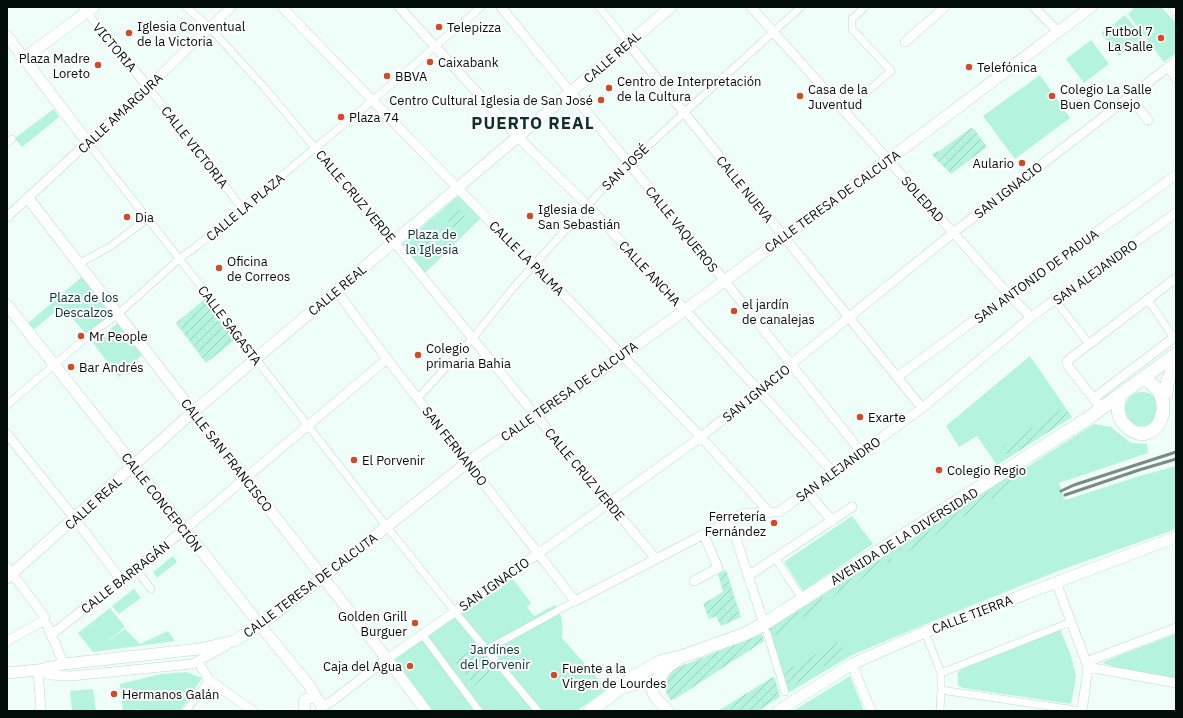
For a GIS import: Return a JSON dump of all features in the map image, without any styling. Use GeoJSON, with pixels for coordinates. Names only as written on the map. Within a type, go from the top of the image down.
{"type":"FeatureCollection","features":[{"type":"Feature","properties":{"kind":"main road","name":"AVENIDA DE LA DIVERSIDAD"},"geometry":{"type":"LineString","coordinates":[[590,711],[624,685],[628,686],[651,678],[666,660],[678,658],[745,634],[766,629],[1036,452],[1098,403],[1120,396],[1176,354]]}},
{"type":"Feature","properties":{"kind":"main road"},"geometry":{"type":"LineString","coordinates":[[1098,403],[1133,432],[1143,434],[1153,432],[1163,424],[1168,412],[1169,405],[1166,393],[1167,381],[1170,374],[1176,367]]}},
{"type":"Feature","properties":{"kind":"main road"},"geometry":{"type":"LineString","coordinates":[[1143,379],[1155,384],[1166,393]]}},
{"type":"Feature","properties":{"kind":"main road"},"geometry":{"type":"LineString","coordinates":[[1120,396],[1118,411],[1122,422]]}},
{"type":"Feature","properties":{"kind":"street","name":"CALLE CRUZ VERDE"},"geometry":{"type":"LineString","coordinates":[[186,7],[210,28],[264,87],[316,148],[535,415],[656,559]]}},
{"type":"Feature","properties":{"kind":"street","name":"CALLE AMARGURA"},"geometry":{"type":"LineString","coordinates":[[7,217],[148,87],[231,7]]}},
{"type":"Feature","properties":{"kind":"street","name":"CALLE LA PALMA"},"geometry":{"type":"LineString","coordinates":[[282,7],[701,436],[769,512]]}},
{"type":"Feature","properties":{"kind":"street","name":"CALLE ANCHA"},"geometry":{"type":"LineString","coordinates":[[399,7],[518,137],[587,205],[833,472]]}},
{"type":"Feature","properties":{"kind":"street","name":"CALLE LA PLAZA"},"geometry":{"type":"LineString","coordinates":[[7,405],[118,314],[179,259],[197,246],[316,148],[481,7]]}},
{"type":"Feature","properties":{"kind":"street","name":"CALLE VAQUEROS"},"geometry":{"type":"LineString","coordinates":[[501,7],[572,92],[861,452]]}},
{"type":"Feature","properties":{"kind":"street","name":"CALLE NUEVA"},"geometry":{"type":"LineString","coordinates":[[599,7],[922,408]]}},
{"type":"Feature","properties":{"kind":"street","name":"CALLE REAL"},"geometry":{"type":"LineString","coordinates":[[9,573],[75,518],[193,412],[671,7]]}},
{"type":"Feature","properties":{"kind":"street","name":"SOLEDAD"},"geometry":{"type":"LineString","coordinates":[[751,7],[1031,318]]}},
{"type":"Feature","properties":{"kind":"street","name":"SAN JOSÉ"},"geometry":{"type":"LineString","coordinates":[[418,398],[473,338],[513,288],[587,205],[628,163],[801,7]]}},
{"type":"Feature","properties":{"kind":"street"},"geometry":{"type":"LineString","coordinates":[[865,7],[852,18],[852,29],[891,71],[865,93]]}},
{"type":"Feature","properties":{"kind":"street"},"geometry":{"type":"LineString","coordinates":[[905,42],[945,7]]}},
{"type":"Feature","properties":{"kind":"street"},"geometry":{"type":"LineString","coordinates":[[1034,7],[1058,32]]}},
{"type":"Feature","properties":{"kind":"street","name":"CALLE TERESA DE CALCUTA"},"geometry":{"type":"LineString","coordinates":[[8,672],[38,670],[64,664],[184,651],[234,640],[260,625],[468,462],[685,310],[888,160],[1091,7]]}},
{"type":"Feature","properties":{"kind":"street"},"geometry":{"type":"LineString","coordinates":[[1173,7],[1176,10]]}},
{"type":"Feature","properties":{"kind":"street"},"geometry":{"type":"LineString","coordinates":[[24,58],[88,9]]}},
{"type":"Feature","properties":{"kind":"street","name":"VICTORIA"},"geometry":{"type":"LineString","coordinates":[[88,9],[108,38],[148,87]]}},
{"type":"Feature","properties":{"kind":"street","name":"CALLE SAGASTA"},"geometry":{"type":"LineString","coordinates":[[7,36],[88,143],[387,527],[486,650],[538,711]]}},
{"type":"Feature","properties":{"kind":"street","name":"SAN IGNACIO"},"geometry":{"type":"LineString","coordinates":[[322,707],[387,659],[539,553],[701,436],[759,391],[953,233],[1176,61]]}},
{"type":"Feature","properties":{"kind":"street"},"geometry":{"type":"LineString","coordinates":[[1168,68],[1176,78]]}},
{"type":"Feature","properties":{"kind":"street","name":"CALLE VICTORIA"},"geometry":{"type":"LineString","coordinates":[[148,87],[242,208]]}},
{"type":"Feature","properties":{"kind":"street"},"geometry":{"type":"LineString","coordinates":[[1130,97],[1148,120]]}},
{"type":"Feature","properties":{"kind":"street","name":"SAN ANTONIO DE PADUA"},"geometry":{"type":"LineString","coordinates":[[897,377],[1176,175]]}},
{"type":"Feature","properties":{"kind":"street","name":"CALLE SAN FRANCISCO"},"geometry":{"type":"LineString","coordinates":[[28,198],[426,711]]}},
{"type":"Feature","properties":{"kind":"street","name":"SAN ALEJANDRO"},"geometry":{"type":"LineString","coordinates":[[486,650],[730,520],[745,513],[779,512],[922,408],[1031,318],[1176,213]]}},
{"type":"Feature","properties":{"kind":"street"},"geometry":{"type":"LineString","coordinates":[[79,264],[112,246],[147,219]]}},
{"type":"Feature","properties":{"kind":"street"},"geometry":{"type":"LineString","coordinates":[[1148,300],[1175,337],[1098,403],[1068,366],[1067,361],[1176,278]]}},
{"type":"Feature","properties":{"kind":"street","name":"SAN FERNANDO"},"geometry":{"type":"LineString","coordinates":[[336,290],[387,359],[576,601]]}},
{"type":"Feature","properties":{"kind":"street"},"geometry":{"type":"LineString","coordinates":[[1055,300],[1089,344]]}},
{"type":"Feature","properties":{"kind":"street","name":"CALLE CONCEPCIÓN"},"geometry":{"type":"LineString","coordinates":[[7,305],[309,685],[322,707]]}},
{"type":"Feature","properties":{"kind":"street","name":"CALLE BARRAGÁN"},"geometry":{"type":"LineString","coordinates":[[52,635],[185,529],[387,359]]}},
{"type":"Feature","properties":{"kind":"street"},"geometry":{"type":"LineString","coordinates":[[7,434],[75,518],[121,580]]}},
{"type":"Feature","properties":{"kind":"street"},"geometry":{"type":"LineString","coordinates":[[807,491],[832,521]]}},
{"type":"Feature","properties":{"kind":"street"},"geometry":{"type":"LineString","coordinates":[[748,576],[852,507]]}},
{"type":"Feature","properties":{"kind":"street"},"geometry":{"type":"LineString","coordinates":[[730,520],[785,692]]}},
{"type":"Feature","properties":{"kind":"street"},"geometry":{"type":"LineString","coordinates":[[694,581],[718,568],[704,535]]}},
{"type":"Feature","properties":{"kind":"street","name":"CALLE TIERRA"},"geometry":{"type":"LineString","coordinates":[[778,711],[852,664],[924,632],[1176,538]]}},
{"type":"Feature","properties":{"kind":"street"},"geometry":{"type":"LineString","coordinates":[[775,558],[799,594]]}},
{"type":"Feature","properties":{"kind":"street"},"geometry":{"type":"LineString","coordinates":[[136,569],[151,589]]}},
{"type":"Feature","properties":{"kind":"street"},"geometry":{"type":"LineString","coordinates":[[7,641],[46,618],[9,573]]}},
{"type":"Feature","properties":{"kind":"street"},"geometry":{"type":"LineString","coordinates":[[942,690],[1082,711],[1087,664],[1056,582]]}},
{"type":"Feature","properties":{"kind":"street"},"geometry":{"type":"LineString","coordinates":[[43,621],[52,635],[64,664]]}},
{"type":"Feature","properties":{"kind":"street"},"geometry":{"type":"LineString","coordinates":[[940,673],[1071,622]]}},
{"type":"Feature","properties":{"kind":"street"},"geometry":{"type":"LineString","coordinates":[[1087,664],[1176,628]]}},
{"type":"Feature","properties":{"kind":"street"},"geometry":{"type":"LineString","coordinates":[[924,632],[940,673],[942,690],[940,711]]}},
{"type":"Feature","properties":{"kind":"street"},"geometry":{"type":"LineString","coordinates":[[422,634],[479,711]]}},
{"type":"Feature","properties":{"kind":"street"},"geometry":{"type":"LineString","coordinates":[[39,711],[41,710],[38,670],[50,675],[71,676],[184,664],[198,661],[234,640]]}},
{"type":"Feature","properties":{"kind":"street"},"geometry":{"type":"LineString","coordinates":[[198,661],[209,680],[253,711]]}},
{"type":"Feature","properties":{"kind":"street"},"geometry":{"type":"LineString","coordinates":[[852,664],[871,711]]}},
{"type":"Feature","properties":{"kind":"street"},"geometry":{"type":"LineString","coordinates":[[1087,664],[1176,683]]}},
{"type":"Feature","properties":{"kind":"street"},"geometry":{"type":"LineString","coordinates":[[651,678],[655,697],[666,709]]}},
{"type":"Feature","properties":{"kind":"street"},"geometry":{"type":"LineString","coordinates":[[186,711],[209,680]]}},
{"type":"Feature","properties":{"kind":"street"},"geometry":{"type":"LineString","coordinates":[[303,709],[306,699],[314,697],[322,707]]}},
{"type":"Feature","properties":{"kind":"green space","name":"Futbol 7 La Salle"},"geometry":{"type":"Polygon","coordinates":[[[1135,7],[1161,7],[1176,23],[1176,53],[1164,62],[1128,14],[1135,7]]]}},
{"type":"Feature","properties":{"kind":"green space"},"geometry":{"type":"Polygon","coordinates":[[[1125,15],[1143,38],[1131,47],[1114,24],[1125,15]]]}},
{"type":"Feature","properties":{"kind":"green space"},"geometry":{"type":"Polygon","coordinates":[[[1113,24],[1130,47],[1119,56],[1101,33],[1113,24]]]}},
{"type":"Feature","properties":{"kind":"green space"},"geometry":{"type":"Polygon","coordinates":[[[1091,40],[1109,64],[1084,83],[1066,59],[1091,40]]]}},
{"type":"Feature","properties":{"kind":"green space"},"geometry":{"type":"Polygon","coordinates":[[[1040,75],[1070,118],[1015,159],[983,116],[1040,75]]]}},
{"type":"Feature","properties":{"kind":"green space"},"geometry":{"type":"Polygon","coordinates":[[[54,109],[59,117],[22,147],[15,138],[54,109]]]}},
{"type":"Feature","properties":{"kind":"green space"},"geometry":{"type":"Polygon","coordinates":[[[971,128],[974,129],[987,147],[951,174],[932,155],[971,128]]]}},
{"type":"Feature","properties":{"kind":"green space","name":"Plaza de la Iglesia"},"geometry":{"type":"Polygon","coordinates":[[[459,195],[481,218],[424,274],[402,244],[459,195]]]}},
{"type":"Feature","properties":{"kind":"green space"},"geometry":{"type":"Polygon","coordinates":[[[458,209],[466,217],[457,227],[453,227],[446,219],[458,209]]]}},
{"type":"Feature","properties":{"kind":"green space"},"geometry":{"type":"Polygon","coordinates":[[[426,236],[432,238],[434,244],[432,250],[426,252],[420,250],[418,244],[420,238],[426,236]]]}},
{"type":"Feature","properties":{"kind":"green space","name":"Plaza de los Descalzos"},"geometry":{"type":"Polygon","coordinates":[[[83,276],[115,313],[86,334],[62,306],[32,331],[27,324],[83,276]]]}},
{"type":"Feature","properties":{"kind":"green space"},"geometry":{"type":"Polygon","coordinates":[[[205,299],[236,339],[206,363],[176,323],[205,299]]]}},
{"type":"Feature","properties":{"kind":"green space","name":"Plaza de los Descalzos"},"geometry":{"type":"Polygon","coordinates":[[[119,322],[144,353],[119,377],[93,343],[119,322]]]}},
{"type":"Feature","properties":{"kind":"green space"},"geometry":{"type":"Polygon","coordinates":[[[1030,356],[1072,417],[997,465],[977,436],[959,447],[946,426],[1030,356]]]}},
{"type":"Feature","properties":{"kind":"green space"},"geometry":{"type":"Polygon","coordinates":[[[1145,392],[1154,397],[1158,402],[1158,416],[1154,421],[1149,425],[1139,426],[1135,425],[1126,416],[1125,406],[1126,402],[1135,393],[1145,392]]]}},
{"type":"Feature","properties":{"kind":"green space"},"geometry":{"type":"Polygon","coordinates":[[[1065,407],[1072,417],[1009,457],[1002,447],[1065,407]]]}},
{"type":"Feature","properties":{"kind":"green space"},"geometry":{"type":"Polygon","coordinates":[[[1094,424],[1111,427],[1131,443],[1147,444],[1148,453],[1059,483],[1065,500],[1176,466],[1176,529],[1058,571],[852,655],[788,693],[765,631],[1019,467],[1021,471],[1094,424]]]}},
{"type":"Feature","properties":{"kind":"green space"},"geometry":{"type":"Polygon","coordinates":[[[1013,476],[1016,483],[901,556],[899,550],[1013,476]]]}},
{"type":"Feature","properties":{"kind":"green space"},"geometry":{"type":"Polygon","coordinates":[[[852,516],[873,544],[803,591],[784,562],[852,516]]]}},
{"type":"Feature","properties":{"kind":"green space"},"geometry":{"type":"Polygon","coordinates":[[[890,554],[892,560],[833,596],[832,591],[890,554]]]}},
{"type":"Feature","properties":{"kind":"green space"},"geometry":{"type":"Polygon","coordinates":[[[173,556],[177,562],[157,578],[153,572],[173,556]]]}},
{"type":"Feature","properties":{"kind":"green space"},"geometry":{"type":"Polygon","coordinates":[[[726,570],[741,617],[721,626],[716,616],[709,619],[703,604],[723,592],[718,574],[726,570]]]}},
{"type":"Feature","properties":{"kind":"green space","name":"Jardínes del Porvenir"},"geometry":{"type":"Polygon","coordinates":[[[513,579],[531,603],[527,607],[534,616],[555,605],[562,620],[562,638],[607,689],[577,711],[432,711],[392,659],[513,579]]]}},
{"type":"Feature","properties":{"kind":"green space"},"geometry":{"type":"Polygon","coordinates":[[[134,589],[141,598],[119,614],[112,606],[134,589]]]}},
{"type":"Feature","properties":{"kind":"green space"},"geometry":{"type":"Polygon","coordinates":[[[822,597],[825,603],[772,637],[769,630],[822,597]]]}},
{"type":"Feature","properties":{"kind":"green space"},"geometry":{"type":"Polygon","coordinates":[[[110,608],[125,627],[104,644],[125,629],[140,644],[168,631],[175,641],[93,652],[78,633],[110,608]]]}},
{"type":"Feature","properties":{"kind":"green space"},"geometry":{"type":"Polygon","coordinates":[[[1060,629],[1071,656],[1076,676],[1071,704],[963,688],[958,685],[958,673],[962,668],[1060,629]]]}},
{"type":"Feature","properties":{"kind":"green space"},"geometry":{"type":"Polygon","coordinates":[[[762,634],[764,641],[675,699],[671,700],[668,696],[665,684],[668,676],[674,669],[762,634]]]}},
{"type":"Feature","properties":{"kind":"green space"},"geometry":{"type":"Polygon","coordinates":[[[1176,634],[1176,678],[1122,669],[1102,663],[1120,655],[1176,634]]]}},
{"type":"Feature","properties":{"kind":"green space"},"geometry":{"type":"Polygon","coordinates":[[[840,641],[845,653],[789,688],[783,672],[840,641]]]}},
{"type":"Feature","properties":{"kind":"green space"},"geometry":{"type":"Polygon","coordinates":[[[474,643],[495,670],[474,686],[452,658],[474,643]]]}},
{"type":"Feature","properties":{"kind":"green space"},"geometry":{"type":"Polygon","coordinates":[[[186,672],[202,678],[180,711],[140,711],[139,709],[123,711],[120,684],[161,674],[186,672]]]}},
{"type":"Feature","properties":{"kind":"green space"},"geometry":{"type":"Polygon","coordinates":[[[850,676],[864,711],[793,711],[850,676]]]}},
{"type":"Feature","properties":{"kind":"green space"},"geometry":{"type":"Polygon","coordinates":[[[773,677],[775,678],[780,697],[758,711],[718,711],[773,677]]]}},
{"type":"Feature","properties":{"kind":"green space"},"geometry":{"type":"Polygon","coordinates":[[[93,689],[96,711],[72,711],[70,691],[93,689]]]}},
{"type":"Feature","properties":{"kind":"railway"},"geometry":{"type":"LineString","coordinates":[[1061,491],[1074,485],[1176,452]]}},
{"type":"Feature","properties":{"kind":"railway"},"geometry":{"type":"LineString","coordinates":[[1065,495],[1176,459]]}},
{"type":"Feature","properties":{"kind":"place","name":"Telepizza"},"geometry":{"type":"Point","coordinates":[439,27]}},
{"type":"Feature","properties":{"kind":"place","name":"Iglesia Conventual de la Victoria"},"geometry":{"type":"Point","coordinates":[129,33]}},
{"type":"Feature","properties":{"kind":"place","name":"Futbol 7 La Salle"},"geometry":{"type":"Point","coordinates":[1161,38]}},
{"type":"Feature","properties":{"kind":"place","name":"Caixabank"},"geometry":{"type":"Point","coordinates":[430,62]}},
{"type":"Feature","properties":{"kind":"place","name":"Plaza Madre Loreto"},"geometry":{"type":"Point","coordinates":[98,65]}},
{"type":"Feature","properties":{"kind":"place","name":"Telefónica"},"geometry":{"type":"Point","coordinates":[969,67]}},
{"type":"Feature","properties":{"kind":"place","name":"BBVA"},"geometry":{"type":"Point","coordinates":[387,76]}},
{"type":"Feature","properties":{"kind":"place","name":"Centro de Interpretación de la Cultura"},"geometry":{"type":"Point","coordinates":[609,88]}},
{"type":"Feature","properties":{"kind":"place","name":"Casa de la Juventud"},"geometry":{"type":"Point","coordinates":[800,96]}},
{"type":"Feature","properties":{"kind":"place","name":"Colegio La Salle Buen Consejo"},"geometry":{"type":"Point","coordinates":[1052,96]}},
{"type":"Feature","properties":{"kind":"place","name":"Centro Cultural Iglesia de San José"},"geometry":{"type":"Point","coordinates":[601,100]}},
{"type":"Feature","properties":{"kind":"place","name":"Plaza 74"},"geometry":{"type":"Point","coordinates":[341,117]}},
{"type":"Feature","properties":{"kind":"place","name":"Aulario"},"geometry":{"type":"Point","coordinates":[1022,163]}},
{"type":"Feature","properties":{"kind":"place","name":"Iglesia de San Sebastián"},"geometry":{"type":"Point","coordinates":[530,216]}},
{"type":"Feature","properties":{"kind":"place","name":"Dia"},"geometry":{"type":"Point","coordinates":[127,217]}},
{"type":"Feature","properties":{"kind":"place","name":"Oficina de Correos"},"geometry":{"type":"Point","coordinates":[219,268]}},
{"type":"Feature","properties":{"kind":"place","name":"el jardín de canalejas"},"geometry":{"type":"Point","coordinates":[734,311]}},
{"type":"Feature","properties":{"kind":"place","name":"Mr People"},"geometry":{"type":"Point","coordinates":[81,336]}},
{"type":"Feature","properties":{"kind":"place","name":"Colegio primaria Bahia"},"geometry":{"type":"Point","coordinates":[418,355]}},
{"type":"Feature","properties":{"kind":"place","name":"Bar Andrés"},"geometry":{"type":"Point","coordinates":[71,367]}},
{"type":"Feature","properties":{"kind":"place","name":"Exarte"},"geometry":{"type":"Point","coordinates":[860,417]}},
{"type":"Feature","properties":{"kind":"place","name":"El Porvenir"},"geometry":{"type":"Point","coordinates":[354,460]}},
{"type":"Feature","properties":{"kind":"place","name":"Colegio Regio"},"geometry":{"type":"Point","coordinates":[939,470]}},
{"type":"Feature","properties":{"kind":"place","name":"Ferretería Fernández"},"geometry":{"type":"Point","coordinates":[774,523]}},
{"type":"Feature","properties":{"kind":"place","name":"Golden Grill Burguer"},"geometry":{"type":"Point","coordinates":[415,623]}},
{"type":"Feature","properties":{"kind":"place","name":"Caja del Agua"},"geometry":{"type":"Point","coordinates":[410,666]}},
{"type":"Feature","properties":{"kind":"place","name":"Fuente a la Virgen de Lourdes"},"geometry":{"type":"Point","coordinates":[554,675]}},
{"type":"Feature","properties":{"kind":"place","name":"Hermanos Galán"},"geometry":{"type":"Point","coordinates":[114,694]}},
{"type":"Feature","properties":{"kind":"district","name":"PUERTO REAL"},"geometry":{"type":"Point","coordinates":[533,123]}}]}
